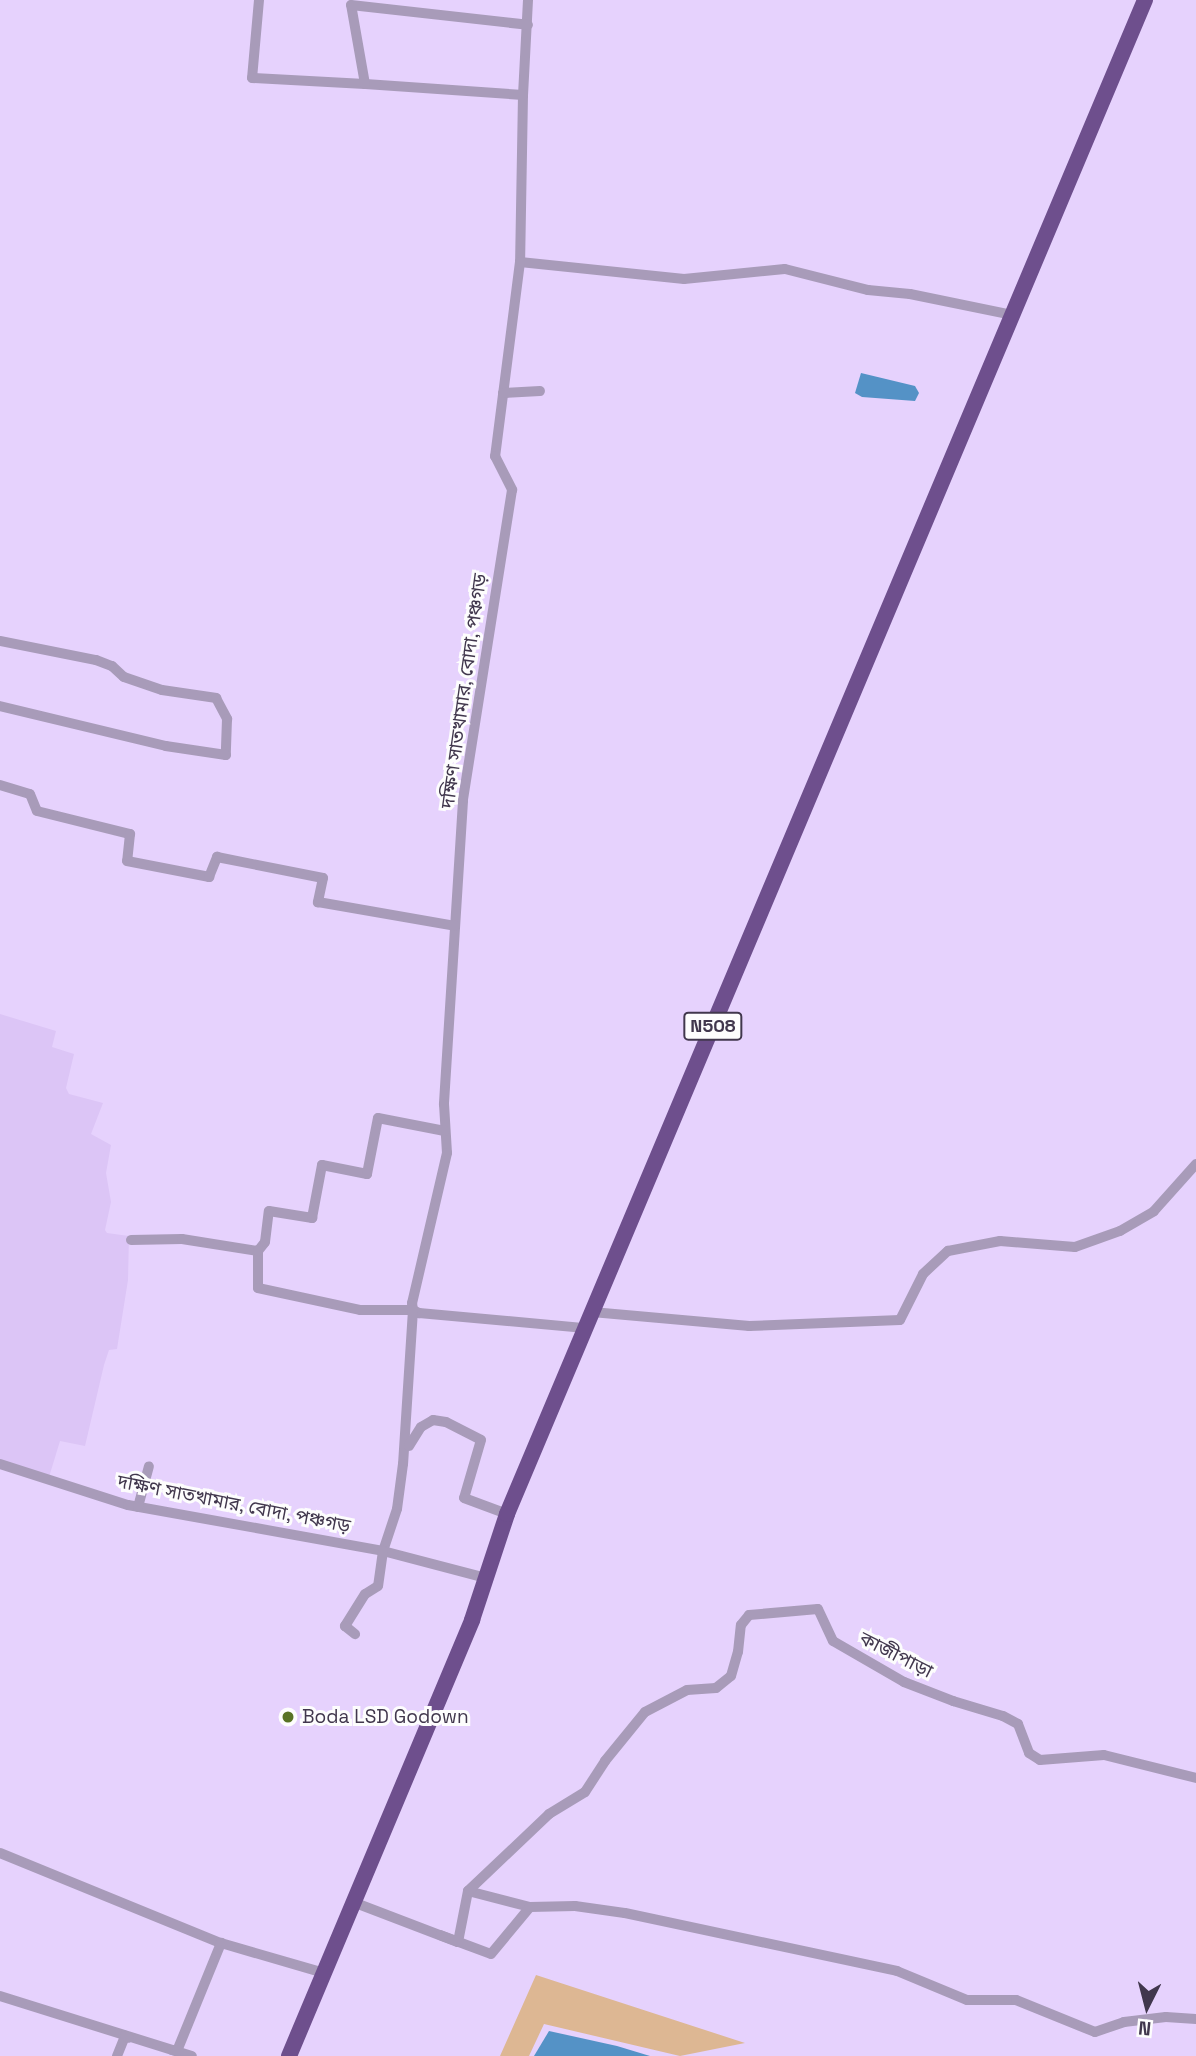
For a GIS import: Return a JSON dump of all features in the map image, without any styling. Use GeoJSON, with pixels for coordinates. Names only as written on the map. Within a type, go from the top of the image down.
{"type":"FeatureCollection","features":[{"type":"Feature","properties":{"kind":"highway","name":"N508"},"geometry":{"type":"LineString","coordinates":[[289,2056],[472,1620],[507,1514],[1145,0]]}},
{"type":"Feature","properties":{"kind":"street"},"geometry":{"type":"LineString","coordinates":[[259,0],[252,78],[523,95]]}},
{"type":"Feature","properties":{"kind":"street","name":"দক্ষিণ সাতখামার, বোদা, পঞ্চগড়"},"geometry":{"type":"LineString","coordinates":[[355,1634],[345,1626],[365,1594],[378,1586],[383,1551],[397,1509],[402,1475],[412,1303],[447,1153],[445,1131],[463,801],[512,490],[495,456],[520,262],[528,0]]}},
{"type":"Feature","properties":{"kind":"street"},"geometry":{"type":"LineString","coordinates":[[365,84],[351,5],[528,25]]}},
{"type":"Feature","properties":{"kind":"street"},"geometry":{"type":"LineString","coordinates":[[520,262],[684,279],[785,269],[868,290],[910,294],[1012,315]]}},
{"type":"Feature","properties":{"kind":"street"},"geometry":{"type":"LineString","coordinates":[[503,393],[540,391]]}},
{"type":"Feature","properties":{"kind":"street"},"geometry":{"type":"LineString","coordinates":[[0,641],[96,660],[112,666],[124,677],[162,690],[216,698],[227,719],[226,755],[166,747],[0,706]]}},
{"type":"Feature","properties":{"kind":"street"},"geometry":{"type":"LineString","coordinates":[[0,785],[30,794],[37,811],[130,834],[127,861],[209,877],[217,857],[323,878],[318,902],[455,926]]}},
{"type":"Feature","properties":{"kind":"street"},"geometry":{"type":"LineString","coordinates":[[445,1131],[378,1118],[367,1174],[322,1165],[312,1218],[269,1211],[265,1242],[258,1251],[258,1288],[360,1310],[413,1310],[419,1313],[586,1328]]}},
{"type":"Feature","properties":{"kind":"street"},"geometry":{"type":"LineString","coordinates":[[592,1312],[749,1326],[900,1320],[923,1274],[948,1251],[1000,1241],[1075,1247],[1120,1231],[1154,1211],[1196,1164]]}},
{"type":"Feature","properties":{"kind":"street"},"geometry":{"type":"LineString","coordinates":[[131,1240],[182,1239],[258,1251]]}},
{"type":"Feature","properties":{"kind":"street"},"geometry":{"type":"LineString","coordinates":[[409,1446],[421,1427],[433,1420],[446,1422],[481,1440],[470,1469],[464,1498],[507,1514]]}},
{"type":"Feature","properties":{"kind":"street","name":"দক্ষিণ সাতখামার, বোদা, পঞ্চগড়"},"geometry":{"type":"LineString","coordinates":[[0,1464],[138,1507],[383,1551],[486,1578]]}},
{"type":"Feature","properties":{"kind":"street"},"geometry":{"type":"LineString","coordinates":[[138,1507],[149,1466]]}},
{"type":"Feature","properties":{"kind":"street","name":"কাজীপাড়া"},"geometry":{"type":"LineString","coordinates":[[468,1892],[549,1814],[585,1792],[605,1761],[645,1712],[687,1690],[716,1688],[731,1676],[738,1652],[741,1625],[748,1615],[818,1609],[833,1641],[904,1682],[1003,1716],[1018,1724],[1030,1753],[1040,1760],[1104,1755],[1142,1762],[1196,1778]]}},
{"type":"Feature","properties":{"kind":"street"},"geometry":{"type":"LineString","coordinates":[[0,1853],[221,1943],[324,1973]]}},
{"type":"Feature","properties":{"kind":"street"},"geometry":{"type":"LineString","coordinates":[[440,1935],[458,1942],[468,1892],[530,1907],[575,1906],[625,1913],[860,1962],[897,1971],[967,2000],[1016,2000],[1095,2032],[1124,2022],[1166,2017],[1196,2019]]}},
{"type":"Feature","properties":{"kind":"street"},"geometry":{"type":"LineString","coordinates":[[353,1902],[491,1954],[530,1907]]}},
{"type":"Feature","properties":{"kind":"street"},"geometry":{"type":"LineString","coordinates":[[177,2051],[221,1943]]}},
{"type":"Feature","properties":{"kind":"street"},"geometry":{"type":"LineString","coordinates":[[0,1996],[192,2056]]}},
{"type":"Feature","properties":{"kind":"street"},"geometry":{"type":"LineString","coordinates":[[117,2056],[125,2036]]}},
{"type":"Feature","properties":{"kind":"shaded area"},"geometry":{"type":"Polygon","coordinates":[[[0,1014],[56,1031],[52,1047],[74,1054],[66,1088],[69,1094],[103,1103],[91,1134],[111,1145],[106,1173],[111,1202],[105,1230],[107,1233],[129,1236],[128,1280],[117,1349],[109,1350],[104,1365],[85,1446],[60,1441],[49,1477],[0,1460],[0,1014]]]}},
{"type":"Feature","properties":{"kind":"shaded area"},"geometry":{"type":"Polygon","coordinates":[[[536,1975],[745,2043],[680,2056],[544,2024],[529,2056],[500,2056],[536,1975]]]}},
{"type":"Feature","properties":{"kind":"water"},"geometry":{"type":"Polygon","coordinates":[[[861,373],[915,386],[919,393],[915,401],[862,397],[855,393],[861,373]]]}},
{"type":"Feature","properties":{"kind":"water"},"geometry":{"type":"Polygon","coordinates":[[[549,2031],[617,2046],[650,2056],[534,2056],[549,2031]]]}},
{"type":"Feature","properties":{"kind":"place","name":"Boda LSD Godown"},"geometry":{"type":"Point","coordinates":[288,1717]}}]}
